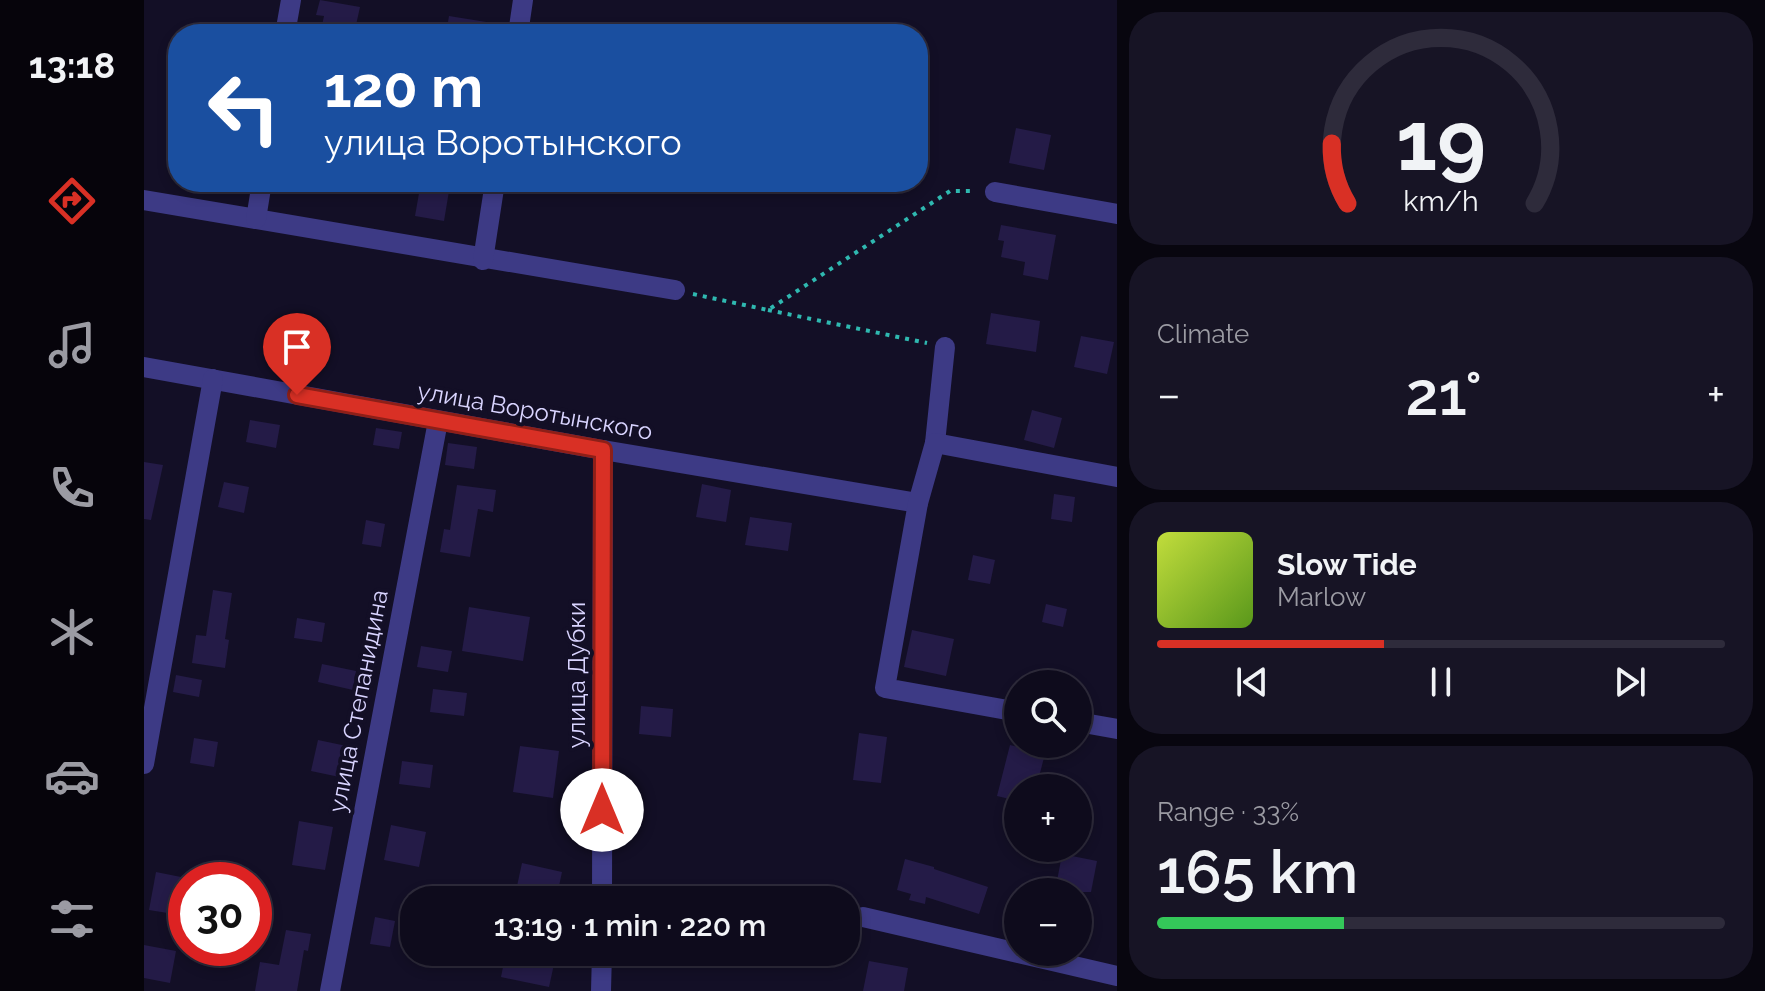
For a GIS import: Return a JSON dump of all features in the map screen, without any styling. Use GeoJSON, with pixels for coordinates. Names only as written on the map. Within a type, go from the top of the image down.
{"type":"FeatureCollection","features":[{"type":"Feature","properties":{"kind":"street"},"geometry":{"type":"LineString","coordinates":[[287,24],[291,0]]}},
{"type":"Feature","properties":{"kind":"street"},"geometry":{"type":"LineString","coordinates":[[519,24],[523,0]]}},
{"type":"Feature","properties":{"kind":"street"},"geometry":{"type":"LineString","coordinates":[[256,219],[260,192]]}},
{"type":"Feature","properties":{"kind":"street"},"geometry":{"type":"LineString","coordinates":[[483,260],[493,192]]}},
{"type":"Feature","properties":{"kind":"street"},"geometry":{"type":"LineString","coordinates":[[995,192],[1117,214]]}},
{"type":"Feature","properties":{"kind":"street"},"geometry":{"type":"LineString","coordinates":[[144,200],[483,260],[675,290]]}},
{"type":"Feature","properties":{"kind":"street"},"geometry":{"type":"LineString","coordinates":[[945,347],[935,443],[918,503],[885,688],[1004,709]]}},
{"type":"Feature","properties":{"kind":"street","name":"улица Воротынского"},"geometry":{"type":"LineString","coordinates":[[144,367],[918,503]]}},
{"type":"Feature","properties":{"kind":"street"},"geometry":{"type":"LineString","coordinates":[[144,764],[213,379]]}},
{"type":"Feature","properties":{"kind":"street","name":"улица Степанидина"},"geometry":{"type":"LineString","coordinates":[[330,991],[438,421]]}},
{"type":"Feature","properties":{"kind":"street"},"geometry":{"type":"LineString","coordinates":[[935,443],[1117,477]]}},
{"type":"Feature","properties":{"kind":"street","name":"улица Дубки"},"geometry":{"type":"LineString","coordinates":[[602,886],[603,450]]}},
{"type":"Feature","properties":{"kind":"street"},"geometry":{"type":"LineString","coordinates":[[1092,725],[1117,729]]}},
{"type":"Feature","properties":{"kind":"street"},"geometry":{"type":"LineString","coordinates":[[863,917],[1117,976]]}},
{"type":"Feature","properties":{"kind":"street"},"geometry":{"type":"LineString","coordinates":[[601,991],[602,966]]}},
{"type":"Feature","properties":{"kind":"path"},"geometry":{"type":"LineString","coordinates":[[768,310],[950,191],[995,192]]}},
{"type":"Feature","properties":{"kind":"path"},"geometry":{"type":"LineString","coordinates":[[675,290],[945,347]]}},
{"type":"Feature","properties":{"kind":"building"},"geometry":{"type":"Polygon","coordinates":[[[320,0],[360,7],[356,24],[322,24],[324,16],[316,15],[320,0]]]}},
{"type":"Feature","properties":{"kind":"building"},"geometry":{"type":"Polygon","coordinates":[[[449,16],[499,24],[448,24],[449,16]]]}},
{"type":"Feature","properties":{"kind":"building"},"geometry":{"type":"Polygon","coordinates":[[[1016,128],[1051,135],[1044,170],[1009,163],[1016,128]]]}},
{"type":"Feature","properties":{"kind":"building"},"geometry":{"type":"Polygon","coordinates":[[[419,192],[449,192],[444,221],[415,216],[419,192]]]}},
{"type":"Feature","properties":{"kind":"building"},"geometry":{"type":"Polygon","coordinates":[[[1001,225],[1056,235],[1048,280],[1023,275],[1025,262],[1001,257],[1004,241],[998,240],[1001,225]]]}},
{"type":"Feature","properties":{"kind":"building"},"geometry":{"type":"Polygon","coordinates":[[[991,313],[1040,321],[1036,352],[986,344],[991,313]]]}},
{"type":"Feature","properties":{"kind":"building"},"geometry":{"type":"Polygon","coordinates":[[[1081,336],[1114,342],[1107,374],[1074,367],[1081,336]]]}},
{"type":"Feature","properties":{"kind":"building"},"geometry":{"type":"Polygon","coordinates":[[[1032,410],[1062,418],[1054,448],[1024,440],[1032,410]]]}},
{"type":"Feature","properties":{"kind":"building"},"geometry":{"type":"Polygon","coordinates":[[[250,420],[280,425],[276,448],[246,442],[250,420]]]}},
{"type":"Feature","properties":{"kind":"building"},"geometry":{"type":"Polygon","coordinates":[[[376,428],[402,432],[399,449],[373,445],[376,428]]]}},
{"type":"Feature","properties":{"kind":"building"},"geometry":{"type":"Polygon","coordinates":[[[448,443],[477,447],[474,469],[445,465],[448,443]]]}},
{"type":"Feature","properties":{"kind":"building"},"geometry":{"type":"Polygon","coordinates":[[[144,462],[163,465],[151,520],[144,519],[144,462]]]}},
{"type":"Feature","properties":{"kind":"building"},"geometry":{"type":"Polygon","coordinates":[[[224,482],[249,487],[244,513],[218,507],[224,482]]]}},
{"type":"Feature","properties":{"kind":"building"},"geometry":{"type":"Polygon","coordinates":[[[702,484],[731,490],[726,522],[696,517],[702,484]]]}},
{"type":"Feature","properties":{"kind":"building"},"geometry":{"type":"Polygon","coordinates":[[[457,485],[496,490],[493,512],[478,509],[470,557],[440,552],[444,529],[450,530],[457,485]]]}},
{"type":"Feature","properties":{"kind":"building"},"geometry":{"type":"Polygon","coordinates":[[[1054,494],[1075,497],[1072,522],[1051,519],[1054,494]]]}},
{"type":"Feature","properties":{"kind":"building"},"geometry":{"type":"Polygon","coordinates":[[[750,517],[792,523],[788,551],[745,545],[750,517]]]}},
{"type":"Feature","properties":{"kind":"building"},"geometry":{"type":"Polygon","coordinates":[[[366,520],[385,524],[381,547],[362,544],[366,520]]]}},
{"type":"Feature","properties":{"kind":"building"},"geometry":{"type":"Polygon","coordinates":[[[973,555],[995,560],[990,584],[968,580],[973,555]]]}},
{"type":"Feature","properties":{"kind":"building"},"geometry":{"type":"Polygon","coordinates":[[[213,590],[232,593],[225,639],[229,640],[225,668],[192,663],[196,635],[206,636],[213,590]]]}},
{"type":"Feature","properties":{"kind":"building"},"geometry":{"type":"Polygon","coordinates":[[[1046,604],[1067,609],[1063,627],[1042,622],[1046,604]]]}},
{"type":"Feature","properties":{"kind":"building"},"geometry":{"type":"Polygon","coordinates":[[[469,607],[530,617],[523,661],[462,651],[469,607]]]}},
{"type":"Feature","properties":{"kind":"building"},"geometry":{"type":"Polygon","coordinates":[[[297,618],[325,623],[322,642],[294,638],[297,618]]]}},
{"type":"Feature","properties":{"kind":"building"},"geometry":{"type":"Polygon","coordinates":[[[912,630],[954,639],[946,676],[904,667],[912,630]]]}},
{"type":"Feature","properties":{"kind":"building"},"geometry":{"type":"Polygon","coordinates":[[[421,646],[452,651],[448,672],[417,667],[421,646]]]}},
{"type":"Feature","properties":{"kind":"building"},"geometry":{"type":"Polygon","coordinates":[[[322,664],[356,671],[353,690],[318,682],[322,664]]]}},
{"type":"Feature","properties":{"kind":"building"},"geometry":{"type":"Polygon","coordinates":[[[176,675],[202,680],[199,697],[173,692],[176,675]]]}},
{"type":"Feature","properties":{"kind":"building"},"geometry":{"type":"Polygon","coordinates":[[[433,689],[467,693],[464,716],[430,712],[433,689]]]}},
{"type":"Feature","properties":{"kind":"building"},"geometry":{"type":"Polygon","coordinates":[[[641,706],[673,709],[671,737],[639,734],[641,706]]]}},
{"type":"Feature","properties":{"kind":"building"},"geometry":{"type":"Polygon","coordinates":[[[859,733],[887,737],[881,783],[853,780],[859,733]]]}},
{"type":"Feature","properties":{"kind":"building"},"geometry":{"type":"Polygon","coordinates":[[[194,738],[218,742],[214,767],[190,763],[194,738]]]}},
{"type":"Feature","properties":{"kind":"building"},"geometry":{"type":"Polygon","coordinates":[[[318,740],[356,748],[349,779],[311,771],[318,740]]]}},
{"type":"Feature","properties":{"kind":"building"},"geometry":{"type":"Polygon","coordinates":[[[520,746],[559,751],[553,798],[513,792],[520,746]]]}},
{"type":"Feature","properties":{"kind":"building"},"geometry":{"type":"Polygon","coordinates":[[[1007,758],[1044,758],[1040,774],[1004,774],[1004,798],[997,796],[1007,758]]]}},
{"type":"Feature","properties":{"kind":"building"},"geometry":{"type":"Polygon","coordinates":[[[402,761],[433,765],[430,788],[399,784],[402,761]]]}},
{"type":"Feature","properties":{"kind":"building"},"geometry":{"type":"Polygon","coordinates":[[[299,821],[333,827],[325,870],[292,865],[299,821]]]}},
{"type":"Feature","properties":{"kind":"building"},"geometry":{"type":"Polygon","coordinates":[[[391,825],[426,832],[419,867],[384,860],[391,825]]]}},
{"type":"Feature","properties":{"kind":"building"},"geometry":{"type":"Polygon","coordinates":[[[905,859],[988,887],[979,914],[926,897],[925,904],[909,900],[911,894],[897,890],[905,859]]]}},
{"type":"Feature","properties":{"kind":"building"},"geometry":{"type":"Polygon","coordinates":[[[1097,861],[1092,887],[1092,878],[1058,878],[1061,862],[1097,861]]]}},
{"type":"Feature","properties":{"kind":"building"},"geometry":{"type":"Polygon","coordinates":[[[522,863],[562,872],[559,886],[517,886],[522,863]]]}},
{"type":"Feature","properties":{"kind":"building"},"geometry":{"type":"Polygon","coordinates":[[[156,872],[168,874],[168,913],[149,910],[156,872]]]}},
{"type":"Feature","properties":{"kind":"building"},"geometry":{"type":"Polygon","coordinates":[[[375,917],[395,921],[390,947],[370,944],[375,917]]]}},
{"type":"Feature","properties":{"kind":"building"},"geometry":{"type":"Polygon","coordinates":[[[286,930],[311,934],[308,951],[304,950],[297,991],[255,991],[259,966],[279,965],[286,930]]]}},
{"type":"Feature","properties":{"kind":"building"},"geometry":{"type":"Polygon","coordinates":[[[144,945],[168,950],[168,966],[173,966],[170,983],[144,978],[144,945]]]}},
{"type":"Feature","properties":{"kind":"building"},"geometry":{"type":"Polygon","coordinates":[[[869,961],[908,968],[904,991],[863,991],[869,961]]]}},
{"type":"Feature","properties":{"kind":"building"},"geometry":{"type":"Polygon","coordinates":[[[503,966],[554,966],[549,987],[501,977],[503,966]]]}},
{"type":"Feature","properties":{"kind":"route"},"geometry":{"type":"LineString","coordinates":[[297,395],[603,450],[602,810]]}}]}
